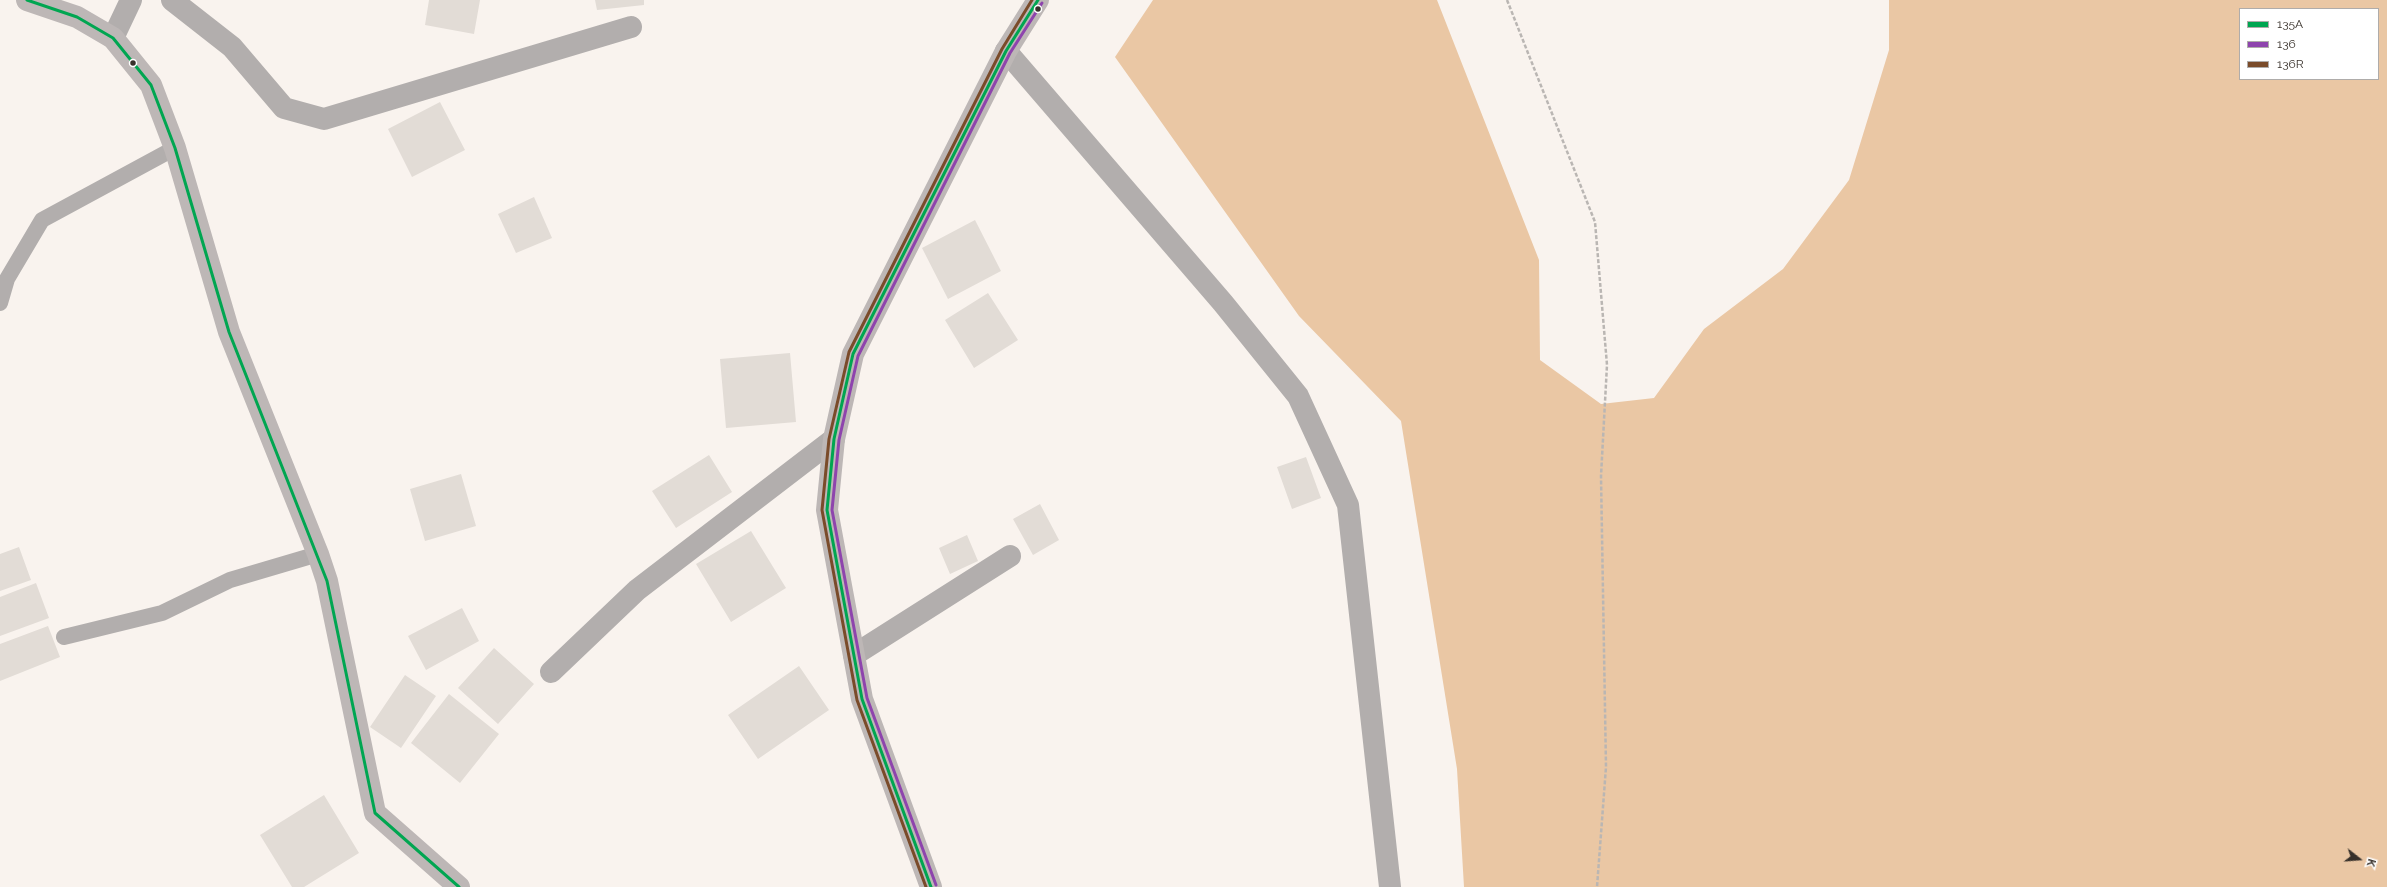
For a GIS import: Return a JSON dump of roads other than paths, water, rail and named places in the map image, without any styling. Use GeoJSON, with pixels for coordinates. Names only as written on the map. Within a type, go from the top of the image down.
{"type":"FeatureCollection","features":[{"type":"Feature","properties":{"kind":"street"},"geometry":{"type":"LineString","coordinates":[[27,0],[77,17],[113,38],[152,85],[175,148],[229,332],[318,554],[327,581],[375,813],[457,886]]}},
{"type":"Feature","properties":{"kind":"street"},"geometry":{"type":"LineString","coordinates":[[113,38],[131,0]]}},
{"type":"Feature","properties":{"kind":"street"},"geometry":{"type":"LineString","coordinates":[[172,0],[232,48],[284,108],[324,119],[631,27]]}},
{"type":"Feature","properties":{"kind":"street"},"geometry":{"type":"LineString","coordinates":[[931,887],[862,699],[827,510],[834,439],[853,354],[1006,52],[1038,0]]}},
{"type":"Feature","properties":{"kind":"street"},"geometry":{"type":"LineString","coordinates":[[1006,52],[1222,302],[1298,396],[1345,498],[1348,505],[1390,887]]}},
{"type":"Feature","properties":{"kind":"street"},"geometry":{"type":"LineString","coordinates":[[551,672],[637,590],[834,439]]}},
{"type":"Feature","properties":{"kind":"street"},"geometry":{"type":"LineString","coordinates":[[854,655],[1010,556]]}},
{"type":"Feature","properties":{"kind":"lane"},"geometry":{"type":"LineString","coordinates":[[0,303],[7,280],[42,220],[175,148]]}},
{"type":"Feature","properties":{"kind":"lane"},"geometry":{"type":"LineString","coordinates":[[64,636],[162,613],[230,580],[318,554]]}}]}
